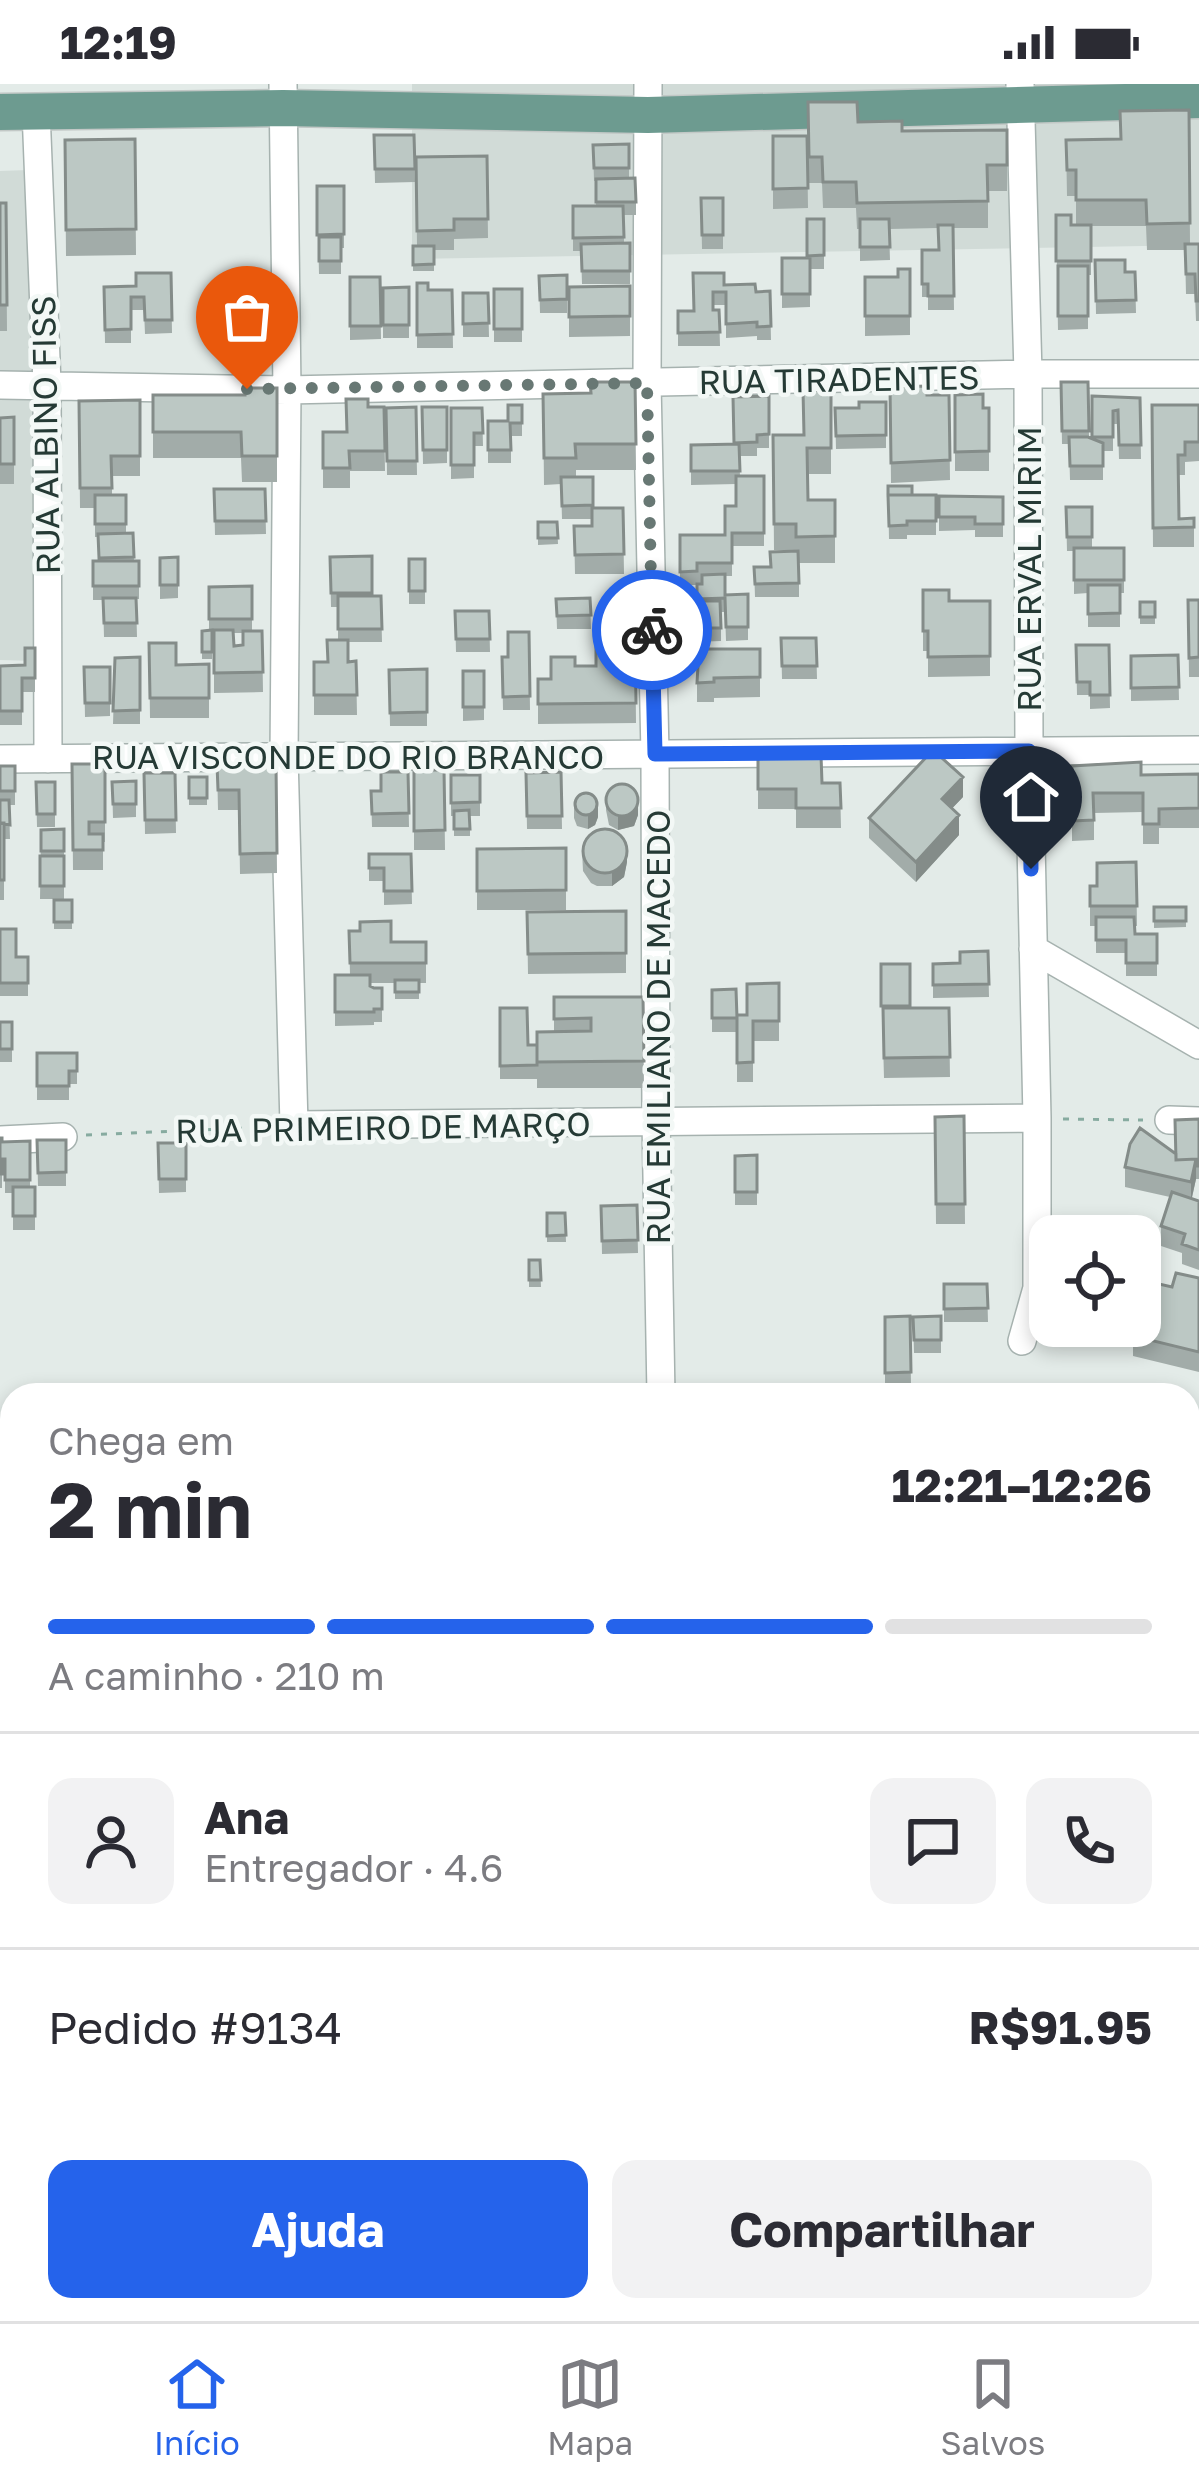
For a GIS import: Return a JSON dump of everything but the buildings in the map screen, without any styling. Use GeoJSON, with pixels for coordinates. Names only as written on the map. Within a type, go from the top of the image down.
{"type":"FeatureCollection","features":[{"type":"Feature","properties":{"kind":"main road"},"geometry":{"type":"LineString","coordinates":[[18,112],[283,96],[648,100],[1020,95],[1199,100]]}},
{"type":"Feature","properties":{"kind":"street","name":"RUA ERVAL MIRIM"},"geometry":{"type":"LineString","coordinates":[[1020,95],[1028,374],[1037,1288],[1022,1341]]}},
{"type":"Feature","properties":{"kind":"street"},"geometry":{"type":"LineString","coordinates":[[283,96],[284,756],[294,1125]]}},
{"type":"Feature","properties":{"kind":"street","name":"RUA EMILIANO DE MACEDO"},"geometry":{"type":"LineString","coordinates":[[648,100],[647,383],[662,1383]]}},
{"type":"Feature","properties":{"kind":"street","name":"RUA ALBINO FISS"},"geometry":{"type":"LineString","coordinates":[[18,112],[47,385],[48,759]]}},
{"type":"Feature","properties":{"kind":"street","name":"RUA TIRADENTES"},"geometry":{"type":"LineString","coordinates":[[0,385],[287,390],[1199,374]]}},
{"type":"Feature","properties":{"kind":"street","name":"RUA VISCONDE DO RIO BRANCO"},"geometry":{"type":"LineString","coordinates":[[0,759],[1199,750]]}},
{"type":"Feature","properties":{"kind":"street"},"geometry":{"type":"LineString","coordinates":[[1033,949],[1199,1045]]}},
{"type":"Feature","properties":{"kind":"street","name":"RUA PRIMEIRO DE MARÇO"},"geometry":{"type":"LineString","coordinates":[[294,1125],[1036,1118]]}},
{"type":"Feature","properties":{"kind":"street"},"geometry":{"type":"LineString","coordinates":[[1169,1120],[1199,1121]]}},
{"type":"Feature","properties":{"kind":"street"},"geometry":{"type":"LineString","coordinates":[[0,1140],[63,1137]]}},
{"type":"Feature","properties":{"kind":"path"},"geometry":{"type":"LineString","coordinates":[[1036,1118],[1169,1120]]}},
{"type":"Feature","properties":{"kind":"path","name":"RUA PRIMEIRO DE MARÇO"},"geometry":{"type":"LineString","coordinates":[[63,1137],[294,1125]]}},
{"type":"Feature","properties":{"kind":"shaded area"},"geometry":{"type":"Polygon","coordinates":[[[412,84],[1199,84],[1199,245],[412,259],[412,84]]]}},
{"type":"Feature","properties":{"kind":"shaded area"},"geometry":{"type":"Polygon","coordinates":[[[28,170],[36,661],[0,660],[0,171],[28,170]]]}},
{"type":"Feature","properties":{"kind":"way so far"},"geometry":{"type":"LineString","coordinates":[[247,389],[647,383],[652,630]]}},
{"type":"Feature","properties":{"kind":"route"},"geometry":{"type":"LineString","coordinates":[[652,630],[655,754],[1029,751],[1031,869]]}}]}
